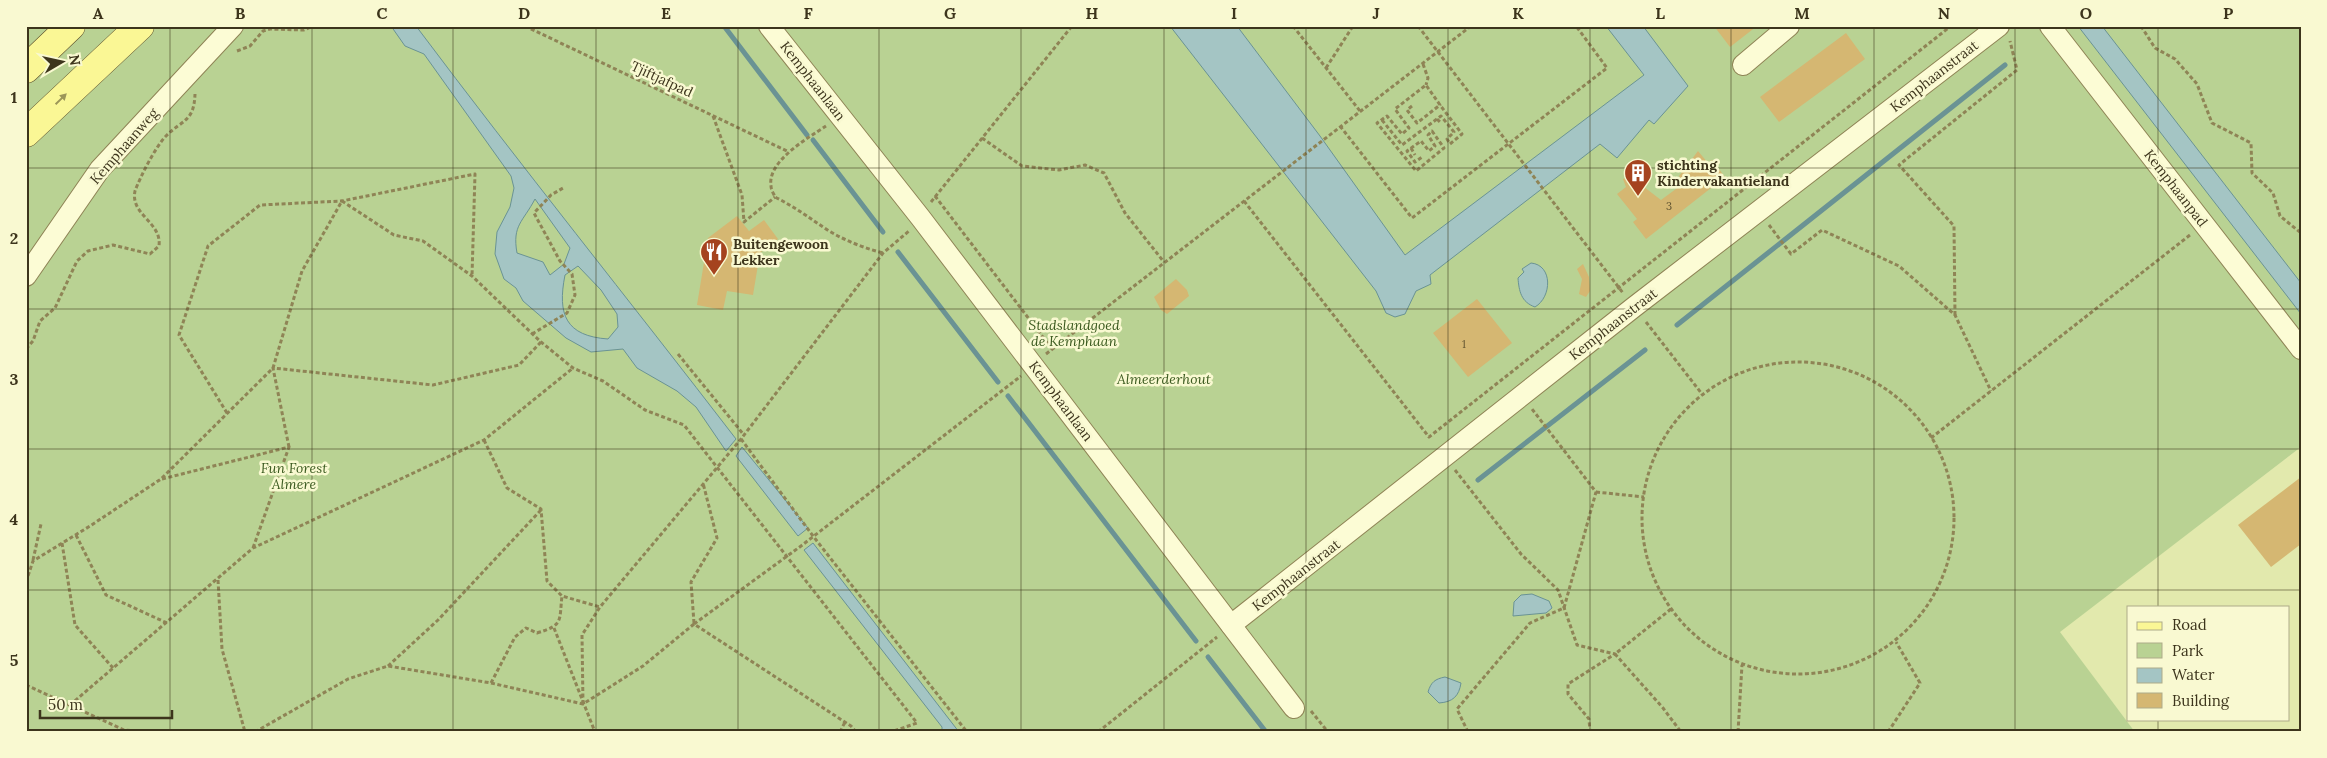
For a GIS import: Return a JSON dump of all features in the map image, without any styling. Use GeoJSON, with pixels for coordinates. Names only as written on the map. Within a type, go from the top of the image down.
{"type":"FeatureCollection","features":[{"type":"Feature","properties":{"kind":"main road"},"geometry":{"type":"LineString","coordinates":[[26,69],[71,26]]}},
{"type":"Feature","properties":{"kind":"main road"},"geometry":{"type":"LineString","coordinates":[[26,133],[140,26]]}},
{"type":"Feature","properties":{"kind":"street","name":"Kemphaanweg"},"geometry":{"type":"LineString","coordinates":[[26,276],[100,169],[233,26]]}},
{"type":"Feature","properties":{"kind":"street","name":"Kemphaanlaan"},"geometry":{"type":"LineString","coordinates":[[769,26],[1034,365],[1294,708]]}},
{"type":"Feature","properties":{"kind":"street"},"geometry":{"type":"LineString","coordinates":[[1743,65],[1789,26]]}},
{"type":"Feature","properties":{"kind":"street","name":"Kemphaanpad"},"geometry":{"type":"LineString","coordinates":[[2050,26],[2301,349]]}},
{"type":"Feature","properties":{"kind":"street","name":"Kemphaanstraat"},"geometry":{"type":"LineString","coordinates":[[1231,626],[1446,458],[1634,307],[2004,31]]}},
{"type":"Feature","properties":{"kind":"path"},"geometry":{"type":"LineString","coordinates":[[235,52],[250,46],[263,31],[270,29],[304,30],[313,26]]}},
{"type":"Feature","properties":{"kind":"path","name":"Tjiftjafpad"},"geometry":{"type":"LineString","coordinates":[[525,26],[789,152]]}},
{"type":"Feature","properties":{"kind":"path"},"geometry":{"type":"LineString","coordinates":[[1293,26],[1360,111]]}},
{"type":"Feature","properties":{"kind":"path"},"geometry":{"type":"LineString","coordinates":[[1326,68],[1353,26]]}},
{"type":"Feature","properties":{"kind":"path"},"geometry":{"type":"LineString","coordinates":[[1418,26],[1548,195]]}},
{"type":"Feature","properties":{"kind":"path"},"geometry":{"type":"LineString","coordinates":[[388,666],[491,683],[583,704],[643,666],[694,624],[801,546],[995,398],[1052,349],[1471,26]]}},
{"type":"Feature","properties":{"kind":"path"},"geometry":{"type":"LineString","coordinates":[[1340,126],[1412,218],[1607,68],[1576,26]]}},
{"type":"Feature","properties":{"kind":"path","name":"Kemphaanstraat"},"geometry":{"type":"LineString","coordinates":[[1244,201],[1429,437],[1951,26]]}},
{"type":"Feature","properties":{"kind":"path"},"geometry":{"type":"LineString","coordinates":[[2141,26],[2155,48],[2175,59],[2197,84],[2212,123],[2251,143],[2252,173],[2273,193],[2280,216],[2301,233]]}},
{"type":"Feature","properties":{"kind":"path"},"geometry":{"type":"LineString","coordinates":[[1955,315],[1954,226],[1899,165],[2017,70],[2004,31]]}},
{"type":"Feature","properties":{"kind":"path"},"geometry":{"type":"LineString","coordinates":[[1422,157],[1415,162],[1407,151],[1421,142],[1429,151],[1435,146],[1428,134],[1432,131],[1444,148],[1416,171],[1377,123],[1388,116],[1402,134],[1409,128],[1395,109],[1426,85],[1428,78],[1423,64]]}},
{"type":"Feature","properties":{"kind":"path"},"geometry":{"type":"LineString","coordinates":[[1382,120],[1402,145],[1441,116],[1454,132],[1446,139],[1450,144],[1462,134],[1426,85]]}},
{"type":"Feature","properties":{"kind":"path"},"geometry":{"type":"LineString","coordinates":[[26,349],[33,341],[40,321],[55,308],[77,261],[88,251],[113,245],[150,254],[159,246],[160,238],[154,226],[136,205],[135,191],[166,137],[188,120],[193,112],[194,94],[197,87]]}},
{"type":"Feature","properties":{"kind":"path"},"geometry":{"type":"LineString","coordinates":[[1412,106],[1407,110],[1417,123],[1440,105]]}},
{"type":"Feature","properties":{"kind":"path"},"geometry":{"type":"LineString","coordinates":[[713,116],[742,196],[744,222],[775,197]]}},
{"type":"Feature","properties":{"kind":"path"},"geometry":{"type":"LineString","coordinates":[[841,116],[789,152],[773,171],[770,186],[775,197],[798,208],[829,231],[860,246],[884,253]]}},
{"type":"Feature","properties":{"kind":"path"},"geometry":{"type":"LineString","coordinates":[[1437,119],[1441,123]]}},
{"type":"Feature","properties":{"kind":"path"},"geometry":{"type":"LineString","coordinates":[[982,138],[1022,166],[1059,170],[1085,165],[1104,173],[1125,213],[1164,262]]}},
{"type":"Feature","properties":{"kind":"path"},"geometry":{"type":"LineString","coordinates":[[1411,148],[1416,155]]}},
{"type":"Feature","properties":{"kind":"path"},"geometry":{"type":"LineString","coordinates":[[227,413],[179,335],[208,246],[260,205],[342,201],[474,174],[472,276]]}},
{"type":"Feature","properties":{"kind":"path"},"geometry":{"type":"LineString","coordinates":[[532,334],[567,313],[575,295],[572,274],[560,261],[534,213],[551,195],[563,188]]}},
{"type":"Feature","properties":{"kind":"path"},"geometry":{"type":"LineString","coordinates":[[935,196],[1052,349]]}},
{"type":"Feature","properties":{"kind":"path"},"geometry":{"type":"LineString","coordinates":[[342,201],[394,235],[423,242],[472,276],[540,342],[573,368],[603,381],[645,410],[684,425],[917,723],[891,732]]}},
{"type":"Feature","properties":{"kind":"path"},"geometry":{"type":"LineString","coordinates":[[33,561],[161,479],[272,368],[302,271],[342,201]]}},
{"type":"Feature","properties":{"kind":"path"},"geometry":{"type":"LineString","coordinates":[[1931,438],[2204,224]]}},
{"type":"Feature","properties":{"kind":"path"},"geometry":{"type":"LineString","coordinates":[[1776,235],[1791,254],[1822,230],[1899,266],[1955,315],[1991,391]]}},
{"type":"Feature","properties":{"kind":"path"},"geometry":{"type":"LineString","coordinates":[[272,368],[433,385],[518,365],[540,342]]}},
{"type":"Feature","properties":{"kind":"path"},"geometry":{"type":"LineString","coordinates":[[678,354],[744,435]]}},
{"type":"Feature","properties":{"kind":"path"},"geometry":{"type":"LineString","coordinates":[[1786,363],[1822,365],[1852,372],[1870,379],[1903,403],[1931,438],[1946,471],[1952,500],[1955,525],[1952,546],[1932,599],[1915,622],[1896,642],[1851,665],[1798,673],[1742,665],[1703,646],[1671,609],[1650,568],[1642,534],[1644,497],[1649,469],[1672,426],[1702,394],[1729,378],[1764,366],[1786,363]]}},
{"type":"Feature","properties":{"kind":"path"},"geometry":{"type":"LineString","coordinates":[[253,548],[290,447],[272,368]]}},
{"type":"Feature","properties":{"kind":"path"},"geometry":{"type":"LineString","coordinates":[[70,705],[253,548],[484,440],[573,368]]}},
{"type":"Feature","properties":{"kind":"path"},"geometry":{"type":"LineString","coordinates":[[1542,421],[1596,492],[1644,497]]}},
{"type":"Feature","properties":{"kind":"path"},"geometry":{"type":"LineString","coordinates":[[583,704],[582,635],[600,607],[741,439],[812,537],[967,732]]}},
{"type":"Feature","properties":{"kind":"path"},"geometry":{"type":"LineString","coordinates":[[484,440],[507,488],[541,509]]}},
{"type":"Feature","properties":{"kind":"path"},"geometry":{"type":"LineString","coordinates":[[161,479],[290,447]]}},
{"type":"Feature","properties":{"kind":"path"},"geometry":{"type":"LineString","coordinates":[[1446,458],[1521,554],[1558,590],[1577,645],[1615,654],[1663,708],[1681,732]]}},
{"type":"Feature","properties":{"kind":"path"},"geometry":{"type":"LineString","coordinates":[[694,624],[691,582],[717,538],[703,483]]}},
{"type":"Feature","properties":{"kind":"path"},"geometry":{"type":"LineString","coordinates":[[1564,608],[1596,492]]}},
{"type":"Feature","properties":{"kind":"path"},"geometry":{"type":"LineString","coordinates":[[541,509],[547,581],[562,596],[600,607]]}},
{"type":"Feature","properties":{"kind":"path"},"geometry":{"type":"LineString","coordinates":[[254,732],[348,679],[388,666],[438,620],[541,509]]}},
{"type":"Feature","properties":{"kind":"path"},"geometry":{"type":"LineString","coordinates":[[26,582],[33,561],[41,524]]}},
{"type":"Feature","properties":{"kind":"path"},"geometry":{"type":"LineString","coordinates":[[76,535],[106,595],[166,623]]}},
{"type":"Feature","properties":{"kind":"path"},"geometry":{"type":"LineString","coordinates":[[62,543],[75,625],[113,668]]}},
{"type":"Feature","properties":{"kind":"path"},"geometry":{"type":"LineString","coordinates":[[218,580],[222,649],[245,732]]}},
{"type":"Feature","properties":{"kind":"path"},"geometry":{"type":"LineString","coordinates":[[491,683],[514,637],[526,628],[537,633],[554,628],[558,623],[562,596]]}},
{"type":"Feature","properties":{"kind":"path"},"geometry":{"type":"LineString","coordinates":[[1468,732],[1457,709],[1530,623],[1564,608]]}},
{"type":"Feature","properties":{"kind":"path"},"geometry":{"type":"LineString","coordinates":[[1590,732],[1588,720],[1568,694],[1568,684],[1615,654],[1671,609]]}},
{"type":"Feature","properties":{"kind":"path"},"geometry":{"type":"LineString","coordinates":[[694,624],[845,722],[856,732]]}},
{"type":"Feature","properties":{"kind":"path"},"geometry":{"type":"LineString","coordinates":[[1098,732],[1231,626]]}},
{"type":"Feature","properties":{"kind":"path"},"geometry":{"type":"LineString","coordinates":[[554,628],[595,732]]}},
{"type":"Feature","properties":{"kind":"path"},"geometry":{"type":"LineString","coordinates":[[1888,732],[1920,683],[1896,642]]}},
{"type":"Feature","properties":{"kind":"path"},"geometry":{"type":"LineString","coordinates":[[1738,732],[1742,665]]}},
{"type":"Feature","properties":{"kind":"path"},"geometry":{"type":"LineString","coordinates":[[26,685],[124,730],[156,732]]}},
{"type":"Feature","properties":{"kind":"path"},"geometry":{"type":"LineString","coordinates":[[840,732],[845,722]]}},
{"type":"Feature","properties":{"kind":"green space","name":"Almeerderhout"},"geometry":{"type":"Polygon","coordinates":[[[26,26],[2301,26],[2301,447],[2060,632],[2135,732],[26,732],[26,26]]]}},
{"type":"Feature","properties":{"kind":"green space"},"geometry":{"type":"Polygon","coordinates":[[[2301,447],[2301,732],[2135,732],[2059,632],[2301,447]]]}},
{"type":"Feature","properties":{"kind":"water"},"geometry":{"type":"Polygon","coordinates":[[[391,26],[416,26],[736,439],[726,451],[696,407],[677,391],[637,368],[623,349],[591,352],[566,338],[523,301],[516,288],[504,279],[495,254],[497,232],[510,207],[514,188],[511,176],[424,54],[405,46],[391,26]],[[535,199],[517,230],[517,253],[543,262],[550,275],[564,264],[570,248],[535,199]],[[578,266],[565,275],[562,301],[564,312],[574,328],[582,333],[608,339],[618,327],[617,314],[601,290],[578,266]]]}},
{"type":"Feature","properties":{"kind":"water"},"geometry":{"type":"Polygon","coordinates":[[[1170,26],[1237,26],[1320,136],[1405,255],[1644,75],[1606,26],[1643,26],[1688,86],[1654,124],[1649,120],[1617,158],[1600,144],[1430,275],[1431,284],[1416,291],[1405,314],[1395,317],[1386,313],[1376,291],[1170,26]]]}},
{"type":"Feature","properties":{"kind":"water"},"geometry":{"type":"Polygon","coordinates":[[[2078,26],[2102,26],[2301,283],[2301,314],[2078,26]]]}},
{"type":"Feature","properties":{"kind":"water"},"geometry":{"type":"Polygon","coordinates":[[[1531,263],[1543,269],[1548,282],[1545,296],[1535,307],[1530,305],[1522,296],[1518,278],[1524,272],[1522,269],[1531,263]]]}},
{"type":"Feature","properties":{"kind":"water"},"geometry":{"type":"Polygon","coordinates":[[[742,447],[808,528],[798,536],[736,456],[742,447]]]}},
{"type":"Feature","properties":{"kind":"water"},"geometry":{"type":"Polygon","coordinates":[[[813,543],[959,732],[942,732],[942,727],[804,550],[813,543]]]}},
{"type":"Feature","properties":{"kind":"water"},"geometry":{"type":"Polygon","coordinates":[[[1532,594],[1549,601],[1552,608],[1546,613],[1513,616],[1514,602],[1521,595],[1532,594]]]}},
{"type":"Feature","properties":{"kind":"water"},"geometry":{"type":"Polygon","coordinates":[[[1445,677],[1461,683],[1460,688],[1455,698],[1439,703],[1428,692],[1434,682],[1445,677]]]}},
{"type":"Feature","properties":{"kind":"building"},"geometry":{"type":"Polygon","coordinates":[[[1714,26],[1757,26],[1730,47],[1714,26]]]}},
{"type":"Feature","properties":{"kind":"building"},"geometry":{"type":"Polygon","coordinates":[[[1846,33],[1865,59],[1779,122],[1760,97],[1846,33]]]}},
{"type":"Feature","properties":{"kind":"building","name":"stichting Kindervakantieland"},"geometry":{"type":"Polygon","coordinates":[[[1698,151],[1708,163],[1712,160],[1725,177],[1646,239],[1633,222],[1637,219],[1617,194],[1626,187],[1623,179],[1627,178],[1629,185],[1635,180],[1661,200],[1684,183],[1679,176],[1698,151]]]}},
{"type":"Feature","properties":{"kind":"building"},"geometry":{"type":"Polygon","coordinates":[[[737,216],[749,231],[764,220],[778,239],[760,253],[753,295],[727,291],[723,310],[697,305],[708,238],[737,216]]]}},
{"type":"Feature","properties":{"kind":"building"},"geometry":{"type":"Polygon","coordinates":[[[1583,264],[1589,277],[1590,291],[1586,297],[1579,294],[1582,279],[1577,269],[1583,264]]]}},
{"type":"Feature","properties":{"kind":"building"},"geometry":{"type":"Polygon","coordinates":[[[1176,279],[1187,290],[1189,296],[1167,314],[1161,310],[1154,297],[1176,279]]]}},
{"type":"Feature","properties":{"kind":"building"},"geometry":{"type":"Polygon","coordinates":[[[1477,299],[1512,343],[1468,377],[1433,333],[1477,299]]]}},
{"type":"Feature","properties":{"kind":"building"},"geometry":{"type":"Polygon","coordinates":[[[2301,477],[2301,544],[2271,567],[2238,525],[2301,477]]]}},
{"type":"Feature","properties":{"kind":"waterway"},"geometry":{"type":"LineString","coordinates":[[724,26],[807,135]]}},
{"type":"Feature","properties":{"kind":"waterway"},"geometry":{"type":"LineString","coordinates":[[1677,325],[2005,65]]}},
{"type":"Feature","properties":{"kind":"waterway"},"geometry":{"type":"LineString","coordinates":[[813,140],[883,232]]}},
{"type":"Feature","properties":{"kind":"waterway"},"geometry":{"type":"LineString","coordinates":[[898,252],[998,382]]}},
{"type":"Feature","properties":{"kind":"waterway"},"geometry":{"type":"LineString","coordinates":[[1478,480],[1645,350]]}},
{"type":"Feature","properties":{"kind":"waterway"},"geometry":{"type":"LineString","coordinates":[[1008,396],[1196,641]]}},
{"type":"Feature","properties":{"kind":"waterway"},"geometry":{"type":"LineString","coordinates":[[1208,657],[1266,732]]}},
{"type":"Feature","properties":{"kind":"place","name":"stichting Kindervakantieland"},"geometry":{"type":"Point","coordinates":[1638,197]}},
{"type":"Feature","properties":{"kind":"place","name":"Buitengewoon Lekker"},"geometry":{"type":"Point","coordinates":[714,276]}},
{"type":"Feature","properties":{"kind":"park label","name":"Stadslandgoed de Kemphaan"},"geometry":{"type":"Point","coordinates":[1074,334]}},
{"type":"Feature","properties":{"kind":"park label","name":"Fun Forest Almere"},"geometry":{"type":"Point","coordinates":[294,476]}}]}
